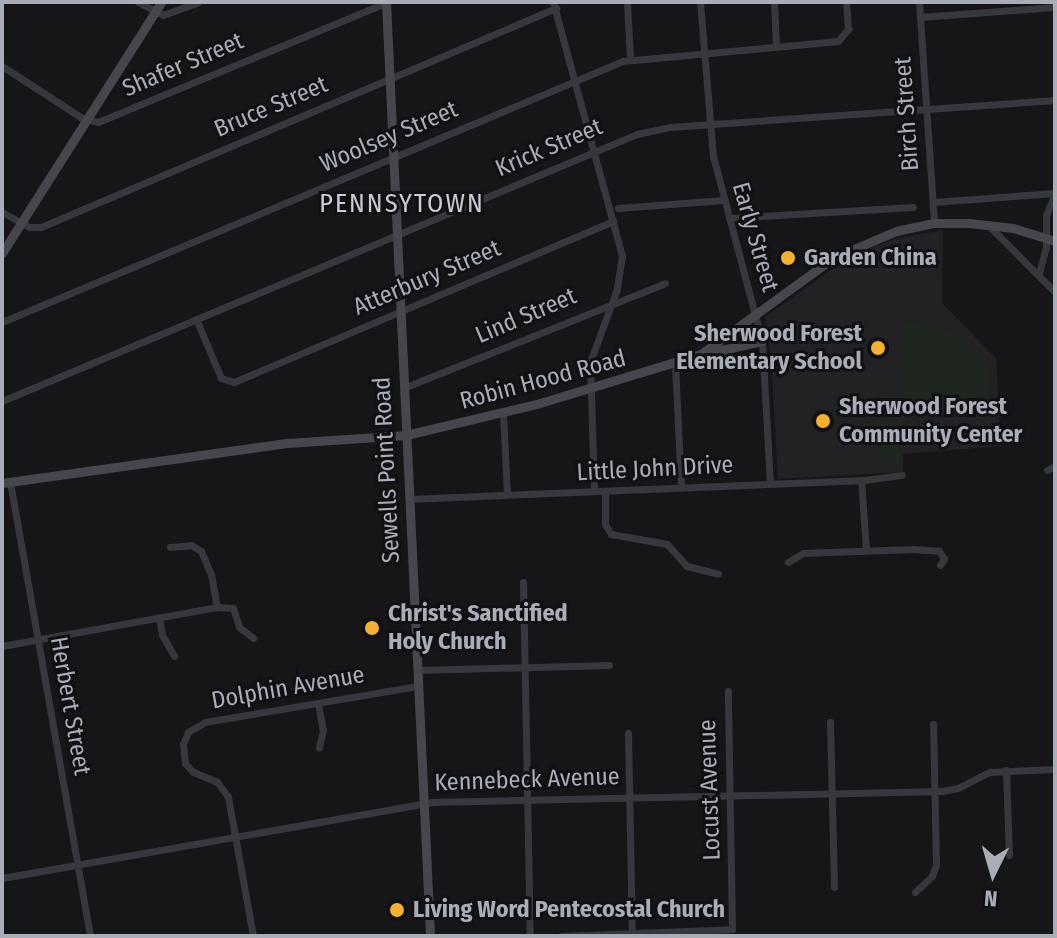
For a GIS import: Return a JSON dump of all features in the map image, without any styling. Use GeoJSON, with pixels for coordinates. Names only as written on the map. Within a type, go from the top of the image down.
{"type":"FeatureCollection","features":[{"type":"Feature","properties":{"kind":"main road"},"geometry":{"type":"LineString","coordinates":[[2,253],[161,2]]}},
{"type":"Feature","properties":{"kind":"main road","name":"Sewells Point Road"},"geometry":{"type":"LineString","coordinates":[[386,2],[430,936]]}},
{"type":"Feature","properties":{"kind":"main road","name":"Robin Hood Road"},"geometry":{"type":"LineString","coordinates":[[6,483],[288,443],[406,435],[503,413],[701,354],[848,249],[896,231],[934,223],[987,224],[1051,239]]}},
{"type":"Feature","properties":{"kind":"main road"},"geometry":{"type":"LineString","coordinates":[[701,354],[762,341]]}},
{"type":"Feature","properties":{"kind":"street"},"geometry":{"type":"LineString","coordinates":[[138,2],[154,12],[170,14],[198,2]]}},
{"type":"Feature","properties":{"kind":"street","name":"Shafer Street"},"geometry":{"type":"LineString","coordinates":[[86,120],[104,121],[386,2]]}},
{"type":"Feature","properties":{"kind":"street"},"geometry":{"type":"LineString","coordinates":[[627,2],[630,60]]}},
{"type":"Feature","properties":{"kind":"street","name":"Early Street"},"geometry":{"type":"LineString","coordinates":[[700,2],[709,124],[724,200],[762,341],[770,484]]}},
{"type":"Feature","properties":{"kind":"street"},"geometry":{"type":"LineString","coordinates":[[774,2],[776,46]]}},
{"type":"Feature","properties":{"kind":"street","name":"Woolsey Street"},"geometry":{"type":"LineString","coordinates":[[2,322],[576,78],[630,60],[843,38],[848,29],[846,2]]}},
{"type":"Feature","properties":{"kind":"street","name":"Birch Street"},"geometry":{"type":"LineString","coordinates":[[919,2],[934,223]]}},
{"type":"Feature","properties":{"kind":"street"},"geometry":{"type":"LineString","coordinates":[[555,5],[620,243],[621,268],[612,302],[592,352],[590,389],[594,491]]}},
{"type":"Feature","properties":{"kind":"street","name":"Bruce Street"},"geometry":{"type":"LineString","coordinates":[[21,223],[41,227],[390,79],[555,5]]}},
{"type":"Feature","properties":{"kind":"street"},"geometry":{"type":"LineString","coordinates":[[920,17],[1055,7]]}},
{"type":"Feature","properties":{"kind":"street"},"geometry":{"type":"LineString","coordinates":[[2,66],[86,120]]}},
{"type":"Feature","properties":{"kind":"street","name":"Krick Street"},"geometry":{"type":"LineString","coordinates":[[2,401],[595,151],[653,130],[1055,100]]}},
{"type":"Feature","properties":{"kind":"street"},"geometry":{"type":"LineString","coordinates":[[934,202],[1055,194],[1046,215],[1051,239],[1039,273]]}},
{"type":"Feature","properties":{"kind":"street"},"geometry":{"type":"LineString","coordinates":[[618,208],[724,200]]}},
{"type":"Feature","properties":{"kind":"street"},"geometry":{"type":"LineString","coordinates":[[729,218],[913,207]]}},
{"type":"Feature","properties":{"kind":"street"},"geometry":{"type":"LineString","coordinates":[[2,212],[21,223]]}},
{"type":"Feature","properties":{"kind":"street","name":"Atterbury Street"},"geometry":{"type":"LineString","coordinates":[[196,319],[223,380],[234,382],[613,221]]}},
{"type":"Feature","properties":{"kind":"street"},"geometry":{"type":"LineString","coordinates":[[987,224],[1055,292]]}},
{"type":"Feature","properties":{"kind":"street","name":"Lind Street"},"geometry":{"type":"LineString","coordinates":[[403,388],[665,283]]}},
{"type":"Feature","properties":{"kind":"street"},"geometry":{"type":"LineString","coordinates":[[675,364],[681,487]]}},
{"type":"Feature","properties":{"kind":"street"},"geometry":{"type":"LineString","coordinates":[[503,413],[507,495]]}},
{"type":"Feature","properties":{"kind":"street"},"geometry":{"type":"LineString","coordinates":[[1047,470],[1055,466]]}},
{"type":"Feature","properties":{"kind":"street","name":"Little John Drive"},"geometry":{"type":"LineString","coordinates":[[409,499],[861,480],[902,475]]}},
{"type":"Feature","properties":{"kind":"street"},"geometry":{"type":"LineString","coordinates":[[861,480],[866,550]]}},
{"type":"Feature","properties":{"kind":"street","name":"Herbert Street"},"geometry":{"type":"LineString","coordinates":[[6,483],[38,639],[90,936]]}},
{"type":"Feature","properties":{"kind":"street"},"geometry":{"type":"LineString","coordinates":[[605,491],[605,524],[611,534],[667,544],[687,566],[718,574]]}},
{"type":"Feature","properties":{"kind":"street"},"geometry":{"type":"LineString","coordinates":[[170,547],[183,544],[201,551],[211,574],[217,607]]}},
{"type":"Feature","properties":{"kind":"street"},"geometry":{"type":"LineString","coordinates":[[788,562],[803,553],[937,551],[943,555],[940,565]]}},
{"type":"Feature","properties":{"kind":"street"},"geometry":{"type":"LineString","coordinates":[[523,582],[530,936]]}},
{"type":"Feature","properties":{"kind":"street"},"geometry":{"type":"LineString","coordinates":[[2,646],[217,607],[233,608],[239,627],[253,638]]}},
{"type":"Feature","properties":{"kind":"street"},"geometry":{"type":"LineString","coordinates":[[159,618],[162,635],[174,656]]}},
{"type":"Feature","properties":{"kind":"street"},"geometry":{"type":"LineString","coordinates":[[417,670],[609,665]]}},
{"type":"Feature","properties":{"kind":"street","name":"Dolphin Avenue"},"geometry":{"type":"LineString","coordinates":[[235,837],[226,791],[217,782],[188,768],[182,750],[188,732],[199,724],[417,686]]}},
{"type":"Feature","properties":{"kind":"street","name":"Locust Avenue"},"geometry":{"type":"LineString","coordinates":[[632,935],[726,932],[734,926],[728,691]]}},
{"type":"Feature","properties":{"kind":"street"},"geometry":{"type":"LineString","coordinates":[[318,703],[323,730],[319,748]]}},
{"type":"Feature","properties":{"kind":"street"},"geometry":{"type":"LineString","coordinates":[[830,722],[834,887]]}},
{"type":"Feature","properties":{"kind":"street"},"geometry":{"type":"LineString","coordinates":[[915,892],[932,876],[936,865],[933,724]]}},
{"type":"Feature","properties":{"kind":"street"},"geometry":{"type":"LineString","coordinates":[[561,936],[632,935],[628,733]]}},
{"type":"Feature","properties":{"kind":"street","name":"Kennebeck Avenue"},"geometry":{"type":"LineString","coordinates":[[2,878],[423,803],[935,791],[958,788],[982,774],[1055,769]]}},
{"type":"Feature","properties":{"kind":"street"},"geometry":{"type":"LineString","coordinates":[[1006,770],[1009,855]]}},
{"type":"Feature","properties":{"kind":"street"},"geometry":{"type":"LineString","coordinates":[[235,837],[253,936]]}},
{"type":"Feature","properties":{"kind":"shaded area","name":"Sherwood Forest Elementary School"},"geometry":{"type":"Polygon","coordinates":[[[943,230],[942,303],[996,358],[1001,446],[903,454],[903,472],[778,479],[771,358],[765,317],[851,256],[894,239],[943,230]]]}},
{"type":"Feature","properties":{"kind":"shaded area"},"geometry":{"type":"Polygon","coordinates":[[[901,323],[943,328],[972,346],[987,368],[991,409],[915,412],[904,402],[901,323]]]}},
{"type":"Feature","properties":{"kind":"shaded area"},"geometry":{"type":"Polygon","coordinates":[[[898,418],[900,458],[880,459],[878,419],[898,418]]]}},
{"type":"Feature","properties":{"kind":"place","name":"Garden China"},"geometry":{"type":"Point","coordinates":[788,258]}},
{"type":"Feature","properties":{"kind":"place","name":"Sherwood Forest Elementary School"},"geometry":{"type":"Point","coordinates":[878,348]}},
{"type":"Feature","properties":{"kind":"place","name":"Sherwood Forest Community Center"},"geometry":{"type":"Point","coordinates":[823,421]}},
{"type":"Feature","properties":{"kind":"place","name":"Christ's Sanctified Holy Church"},"geometry":{"type":"Point","coordinates":[372,628]}},
{"type":"Feature","properties":{"kind":"place","name":"Living Word Pentecostal Church"},"geometry":{"type":"Point","coordinates":[397,910]}},
{"type":"Feature","properties":{"kind":"district","name":"PENNSYTOWN"},"geometry":{"type":"Point","coordinates":[402,204]}}]}
